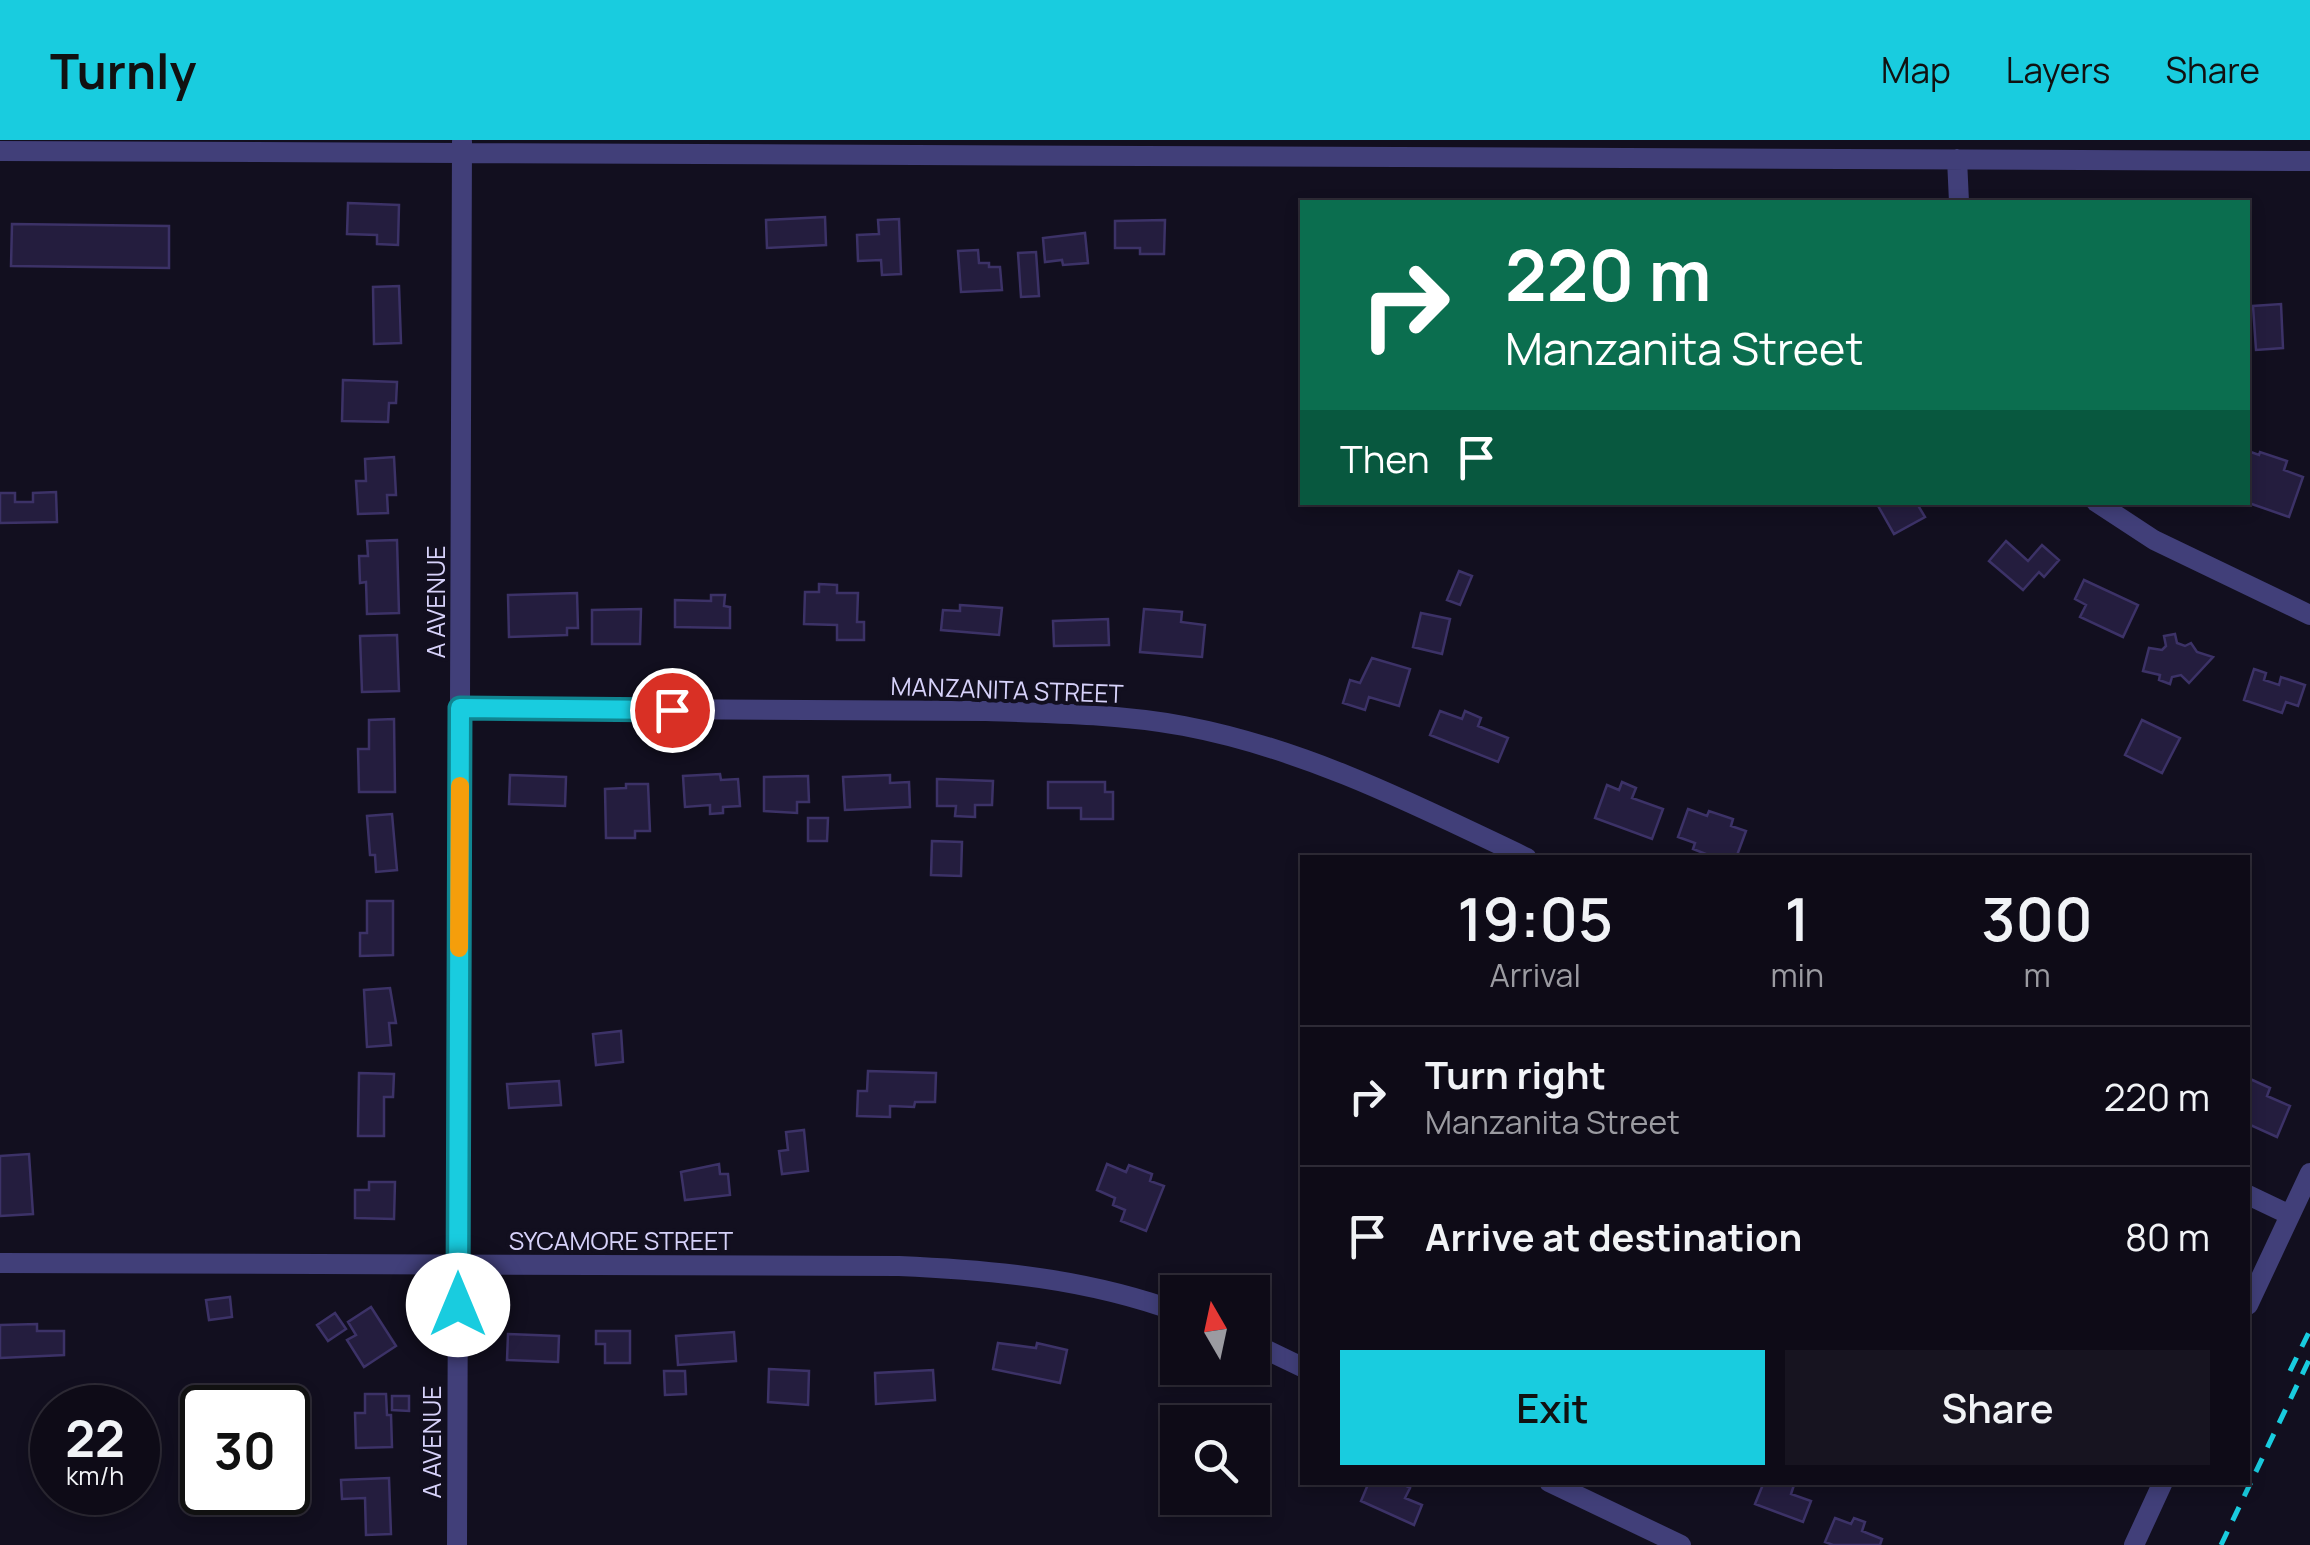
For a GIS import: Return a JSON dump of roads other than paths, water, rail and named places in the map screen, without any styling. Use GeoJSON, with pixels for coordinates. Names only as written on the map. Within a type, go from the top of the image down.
{"type":"FeatureCollection","features":[{"type":"Feature","properties":{"kind":"street","name":"A AVENUE"},"geometry":{"type":"LineString","coordinates":[[456,1545],[462,146]]}},
{"type":"Feature","properties":{"kind":"street"},"geometry":{"type":"LineString","coordinates":[[6,148],[1649,149],[1957,160],[2310,161]]}},
{"type":"Feature","properties":{"kind":"street"},"geometry":{"type":"LineString","coordinates":[[1957,160],[1959,200]]}},
{"type":"Feature","properties":{"kind":"street"},"geometry":{"type":"LineString","coordinates":[[2101,505],[2154,540],[2310,615]]}},
{"type":"Feature","properties":{"kind":"street","name":"MANZANITA STREET"},"geometry":{"type":"LineString","coordinates":[[460,708],[986,711],[1130,718],[1186,726],[1278,750],[1397,796],[1521,855]]}},
{"type":"Feature","properties":{"kind":"street"},"geometry":{"type":"LineString","coordinates":[[2250,1300],[2310,1173]]}},
{"type":"Feature","properties":{"kind":"street"},"geometry":{"type":"LineString","coordinates":[[2250,1196],[2290,1215]]}},
{"type":"Feature","properties":{"kind":"street","name":"SYCAMORE STREET"},"geometry":{"type":"LineString","coordinates":[[0,1263],[951,1268],[1060,1281],[1160,1307]]}},
{"type":"Feature","properties":{"kind":"street"},"geometry":{"type":"LineString","coordinates":[[1270,1351],[1300,1365]]}},
{"type":"Feature","properties":{"kind":"street"},"geometry":{"type":"LineString","coordinates":[[1555,1485],[1681,1545]]}},
{"type":"Feature","properties":{"kind":"street"},"geometry":{"type":"LineString","coordinates":[[2134,1545],[2162,1485]]}},
{"type":"Feature","properties":{"kind":"railway"},"geometry":{"type":"LineString","coordinates":[[2290,1371],[2310,1330]]}},
{"type":"Feature","properties":{"kind":"railway"},"geometry":{"type":"LineString","coordinates":[[2250,1484],[2310,1358]]}},
{"type":"Feature","properties":{"kind":"railway"},"geometry":{"type":"LineString","coordinates":[[2221,1545],[2250,1485]]}}]}
